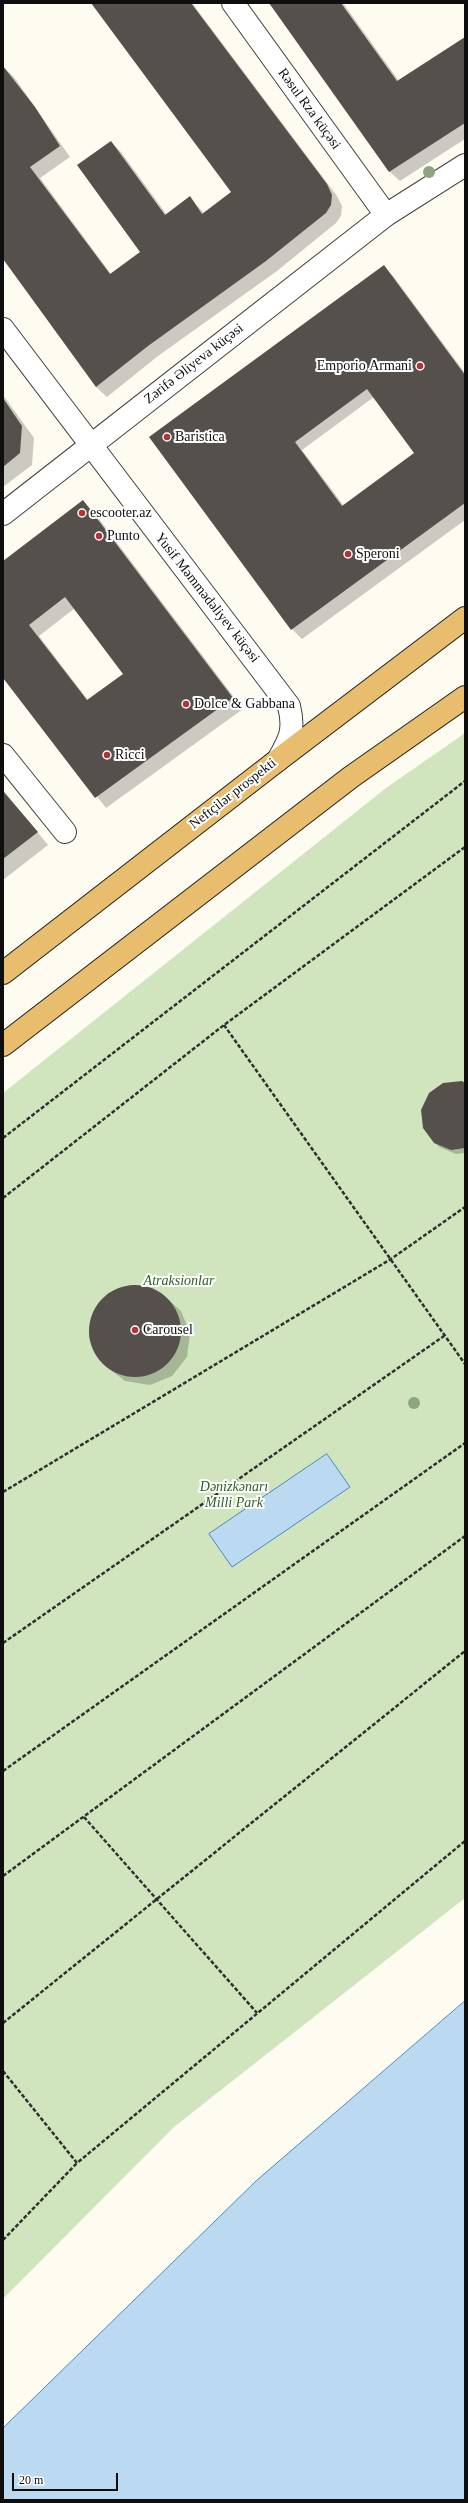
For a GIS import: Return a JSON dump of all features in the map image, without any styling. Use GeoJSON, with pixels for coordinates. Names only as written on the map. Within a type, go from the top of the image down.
{"type":"FeatureCollection","features":[{"type":"Feature","properties":{"kind":"highway","name":"Neftçilər prospekti"},"geometry":{"type":"LineString","coordinates":[[3,973],[278,760],[465,618]]}},
{"type":"Feature","properties":{"kind":"highway"},"geometry":{"type":"LineString","coordinates":[[3,1046],[350,777],[465,696]]}},
{"type":"Feature","properties":{"kind":"street","name":"Rəsul Rza küçəsi"},"geometry":{"type":"LineString","coordinates":[[233,3],[386,215]]}},
{"type":"Feature","properties":{"kind":"street","name":"Zərifə Əliyeva küçəsi"},"geometry":{"type":"LineString","coordinates":[[3,514],[386,215],[465,165]]}},
{"type":"Feature","properties":{"kind":"street","name":"Yusif Məmmədəliyev küçəsi"},"geometry":{"type":"LineString","coordinates":[[3,329],[289,706],[292,720],[291,738],[278,760]]}},
{"type":"Feature","properties":{"kind":"street"},"geometry":{"type":"LineString","coordinates":[[3,755],[65,832]]}},
{"type":"Feature","properties":{"kind":"path"},"geometry":{"type":"LineString","coordinates":[[3,1138],[465,781]]}},
{"type":"Feature","properties":{"kind":"path"},"geometry":{"type":"LineString","coordinates":[[3,1198],[224,1025],[465,847]]}},
{"type":"Feature","properties":{"kind":"path"},"geometry":{"type":"LineString","coordinates":[[224,1025],[465,1364]]}},
{"type":"Feature","properties":{"kind":"path"},"geometry":{"type":"LineString","coordinates":[[3,1492],[390,1259],[465,1207]]}},
{"type":"Feature","properties":{"kind":"path"},"geometry":{"type":"LineString","coordinates":[[3,1643],[444,1336]]}},
{"type":"Feature","properties":{"kind":"path"},"geometry":{"type":"LineString","coordinates":[[3,1771],[465,1443]]}},
{"type":"Feature","properties":{"kind":"path"},"geometry":{"type":"LineString","coordinates":[[3,1876],[465,1536]]}},
{"type":"Feature","properties":{"kind":"path"},"geometry":{"type":"LineString","coordinates":[[3,2023],[465,1651]]}},
{"type":"Feature","properties":{"kind":"path"},"geometry":{"type":"LineString","coordinates":[[84,1817],[257,2013]]}},
{"type":"Feature","properties":{"kind":"path"},"geometry":{"type":"LineString","coordinates":[[3,2240],[77,2163],[465,1841]]}},
{"type":"Feature","properties":{"kind":"path"},"geometry":{"type":"LineString","coordinates":[[3,2071],[77,2163]]}},
{"type":"Feature","properties":{"kind":"green space","name":"Dənizkənarı Milli Park"},"geometry":{"type":"Polygon","coordinates":[[[465,733],[465,1898],[174,2127],[3,2299],[3,1093],[386,788],[465,733]]]}},
{"type":"Feature","properties":{"kind":"water"},"geometry":{"type":"Polygon","coordinates":[[[327,1454],[350,1487],[232,1567],[209,1534],[327,1454]]]}},
{"type":"Feature","properties":{"kind":"water"},"geometry":{"type":"Polygon","coordinates":[[[465,2001],[465,2500],[3,2500],[3,2428],[256,2181],[465,2001]]]}},
{"type":"Feature","properties":{"kind":"building"},"geometry":{"type":"Polygon","coordinates":[[[91,3],[191,3],[327,184],[332,195],[331,205],[326,213],[266,261],[148,346],[96,387],[3,259],[3,66],[35,107],[60,146],[30,167],[110,274],[140,252],[77,165],[111,141],[165,215],[190,196],[202,214],[231,192],[91,3]]]}},
{"type":"Feature","properties":{"kind":"building"},"geometry":{"type":"Polygon","coordinates":[[[269,3],[341,3],[397,81],[465,37],[465,123],[389,172],[269,3]]]}},
{"type":"Feature","properties":{"kind":"building"},"geometry":{"type":"Polygon","coordinates":[[[384,265],[465,375],[465,503],[291,630],[149,437],[384,265]],[[367,389],[295,442],[342,506],[414,453],[367,389]]]}},
{"type":"Feature","properties":{"kind":"building"},"geometry":{"type":"Polygon","coordinates":[[[3,398],[22,426],[20,453],[3,467],[3,398]]]}},
{"type":"Feature","properties":{"kind":"building"},"geometry":{"type":"Polygon","coordinates":[[[83,500],[233,698],[95,798],[3,678],[3,561],[83,500]],[[65,597],[29,625],[87,700],[123,674],[65,597]]]}},
{"type":"Feature","properties":{"kind":"building"},"geometry":{"type":"Polygon","coordinates":[[[3,791],[38,832],[3,859],[3,791]]]}},
{"type":"Feature","properties":{"kind":"building"},"geometry":{"type":"Polygon","coordinates":[[[462,1081],[465,1083],[465,1148],[451,1150],[434,1143],[423,1128],[421,1110],[429,1093],[443,1083],[462,1081]]]}},
{"type":"Feature","properties":{"kind":"building","name":"Carousel"},"geometry":{"type":"Polygon","coordinates":[[[135,1285],[153,1288],[168,1298],[178,1313],[181,1331],[178,1349],[168,1364],[153,1374],[135,1377],[117,1374],[102,1364],[92,1349],[89,1331],[92,1313],[102,1298],[117,1288],[135,1285]]]}},
{"type":"Feature","properties":{"kind":"place","name":"Emporio Armani"},"geometry":{"type":"Point","coordinates":[420,366]}},
{"type":"Feature","properties":{"kind":"place","name":"Baristica"},"geometry":{"type":"Point","coordinates":[167,437]}},
{"type":"Feature","properties":{"kind":"place","name":"escooter.az"},"geometry":{"type":"Point","coordinates":[82,513]}},
{"type":"Feature","properties":{"kind":"place","name":"Punto"},"geometry":{"type":"Point","coordinates":[99,536]}},
{"type":"Feature","properties":{"kind":"place","name":"Speroni"},"geometry":{"type":"Point","coordinates":[348,554]}},
{"type":"Feature","properties":{"kind":"place","name":"Dolce & Gabbana"},"geometry":{"type":"Point","coordinates":[186,704]}},
{"type":"Feature","properties":{"kind":"place","name":"Ricci"},"geometry":{"type":"Point","coordinates":[107,755]}},
{"type":"Feature","properties":{"kind":"place","name":"Carousel"},"geometry":{"type":"Point","coordinates":[135,1330]}},
{"type":"Feature","properties":{"kind":"park label","name":"Atraksionlar"},"geometry":{"type":"Point","coordinates":[179,1281]}}]}
